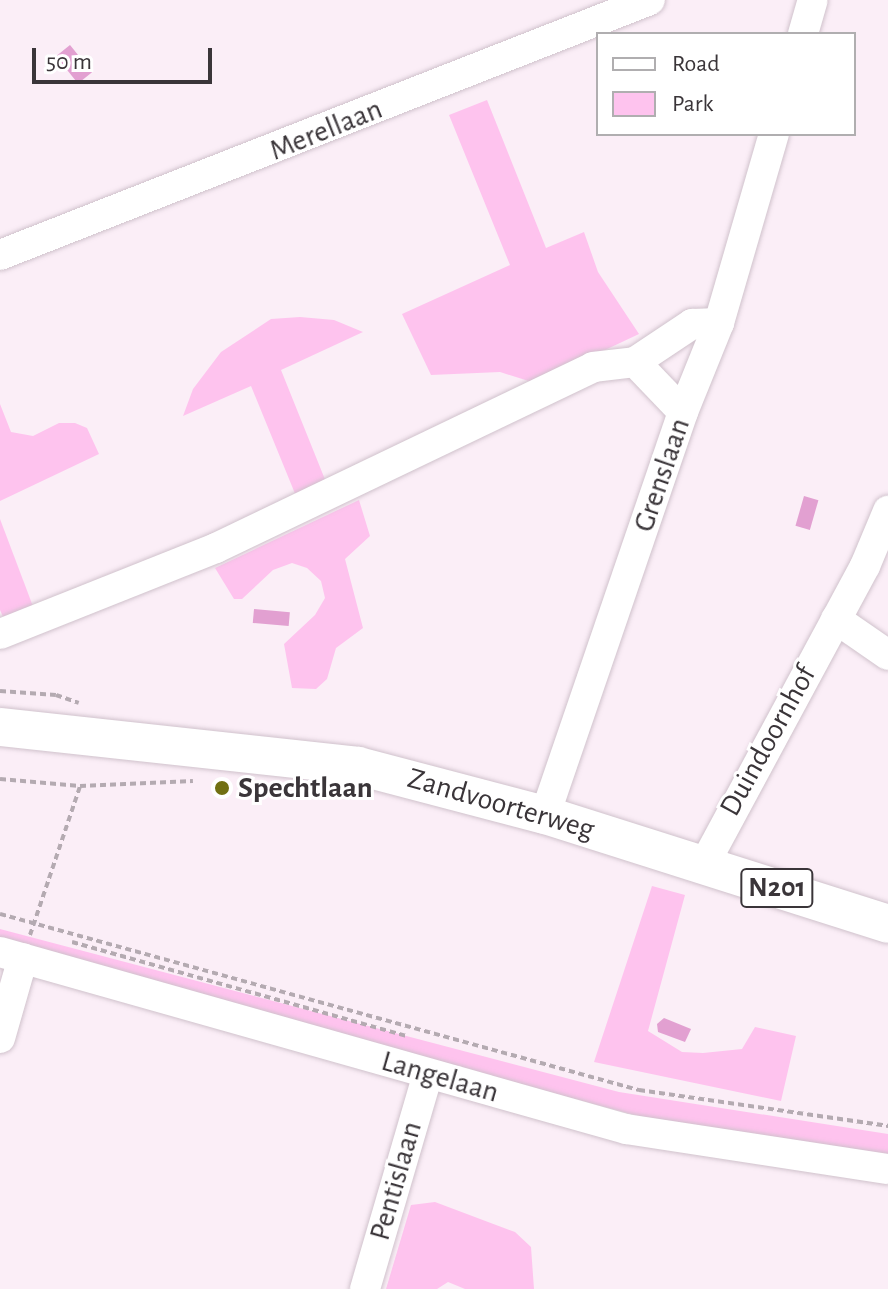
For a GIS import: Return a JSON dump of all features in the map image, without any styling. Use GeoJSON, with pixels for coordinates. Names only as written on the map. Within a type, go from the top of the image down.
{"type":"FeatureCollection","features":[{"type":"Feature","properties":{"kind":"main road","name":"Zandvoorterweg"},"geometry":{"type":"LineString","coordinates":[[0,727],[358,766],[545,815],[704,865]]}},
{"type":"Feature","properties":{"kind":"main road","name":"N201"},"geometry":{"type":"LineString","coordinates":[[704,865],[888,924]]}},
{"type":"Feature","properties":{"kind":"street","name":"Merellaan"},"geometry":{"type":"LineString","coordinates":[[0,255],[650,0]]}},
{"type":"Feature","properties":{"kind":"street"},"geometry":{"type":"LineString","coordinates":[[803,32],[809,1]]}},
{"type":"Feature","properties":{"kind":"street","name":"Grenslaan"},"geometry":{"type":"LineString","coordinates":[[545,815],[683,412],[719,323],[773,136]]}},
{"type":"Feature","properties":{"kind":"street"},"geometry":{"type":"LineString","coordinates":[[0,634],[216,548],[593,367],[635,362],[692,324],[719,323]]}},
{"type":"Feature","properties":{"kind":"street"},"geometry":{"type":"LineString","coordinates":[[635,362],[683,412]]}},
{"type":"Feature","properties":{"kind":"street","name":"Duindoornhof"},"geometry":{"type":"LineString","coordinates":[[704,865],[836,619],[876,563],[888,511]]}},
{"type":"Feature","properties":{"kind":"street"},"geometry":{"type":"LineString","coordinates":[[836,619],[888,655]]}},
{"type":"Feature","properties":{"kind":"street"},"geometry":{"type":"LineString","coordinates":[[0,1038],[18,947]]}},
{"type":"Feature","properties":{"kind":"street","name":"Langelaan"},"geometry":{"type":"LineString","coordinates":[[18,947],[428,1074],[626,1129],[888,1169]]}},
{"type":"Feature","properties":{"kind":"street","name":"Pentislaan"},"geometry":{"type":"LineString","coordinates":[[365,1289],[428,1074]]}},
{"type":"Feature","properties":{"kind":"path"},"geometry":{"type":"LineString","coordinates":[[0,779],[80,786],[208,781]]}},
{"type":"Feature","properties":{"kind":"path"},"geometry":{"type":"LineString","coordinates":[[18,947],[33,924],[80,786]]}},
{"type":"Feature","properties":{"kind":"path"},"geometry":{"type":"LineString","coordinates":[[0,914],[639,1090],[888,1126]]}},
{"type":"Feature","properties":{"kind":"path"},"geometry":{"type":"LineString","coordinates":[[0,922],[18,947],[409,1038]]}},
{"type":"Feature","properties":{"kind":"green space"},"geometry":{"type":"Polygon","coordinates":[[[487,100],[546,248],[584,232],[598,272],[639,334],[535,383],[500,372],[431,375],[402,314],[510,265],[449,115],[487,100]]]}},
{"type":"Feature","properties":{"kind":"green space"},"geometry":{"type":"Polygon","coordinates":[[[300,317],[334,320],[363,332],[281,370],[326,482],[296,496],[251,386],[183,416],[193,389],[221,352],[271,319],[300,317]]]}},
{"type":"Feature","properties":{"kind":"green space"},"geometry":{"type":"Polygon","coordinates":[[[0,404],[11,432],[33,436],[59,423],[75,423],[87,428],[99,454],[0,501],[0,404]]]}},
{"type":"Feature","properties":{"kind":"green space"},"geometry":{"type":"Polygon","coordinates":[[[359,500],[370,536],[345,559],[363,628],[336,648],[327,679],[316,689],[292,688],[284,644],[315,615],[325,598],[321,581],[307,568],[292,563],[273,570],[242,599],[234,599],[215,568],[359,500]]]}},
{"type":"Feature","properties":{"kind":"green space"},"geometry":{"type":"Polygon","coordinates":[[[0,519],[37,617],[9,630],[0,610],[0,519]]]}},
{"type":"Feature","properties":{"kind":"green space"},"geometry":{"type":"Polygon","coordinates":[[[652,886],[685,895],[648,1031],[682,1052],[703,1053],[742,1049],[755,1027],[796,1036],[781,1101],[594,1062],[652,886]]]}},
{"type":"Feature","properties":{"kind":"green space"},"geometry":{"type":"Polygon","coordinates":[[[0,929],[619,1092],[888,1134],[888,1160],[639,1116],[0,946],[0,929]]]}},
{"type":"Feature","properties":{"kind":"green space"},"geometry":{"type":"Polygon","coordinates":[[[435,1202],[515,1232],[531,1247],[534,1289],[465,1289],[448,1282],[437,1289],[386,1289],[411,1205],[435,1202]]]}},
{"type":"Feature","properties":{"kind":"shaded area"},"geometry":{"type":"Polygon","coordinates":[[[70,45],[92,72],[78,84],[56,56],[70,45]]]}},
{"type":"Feature","properties":{"kind":"shaded area"},"geometry":{"type":"Polygon","coordinates":[[[804,496],[818,500],[810,530],[795,526],[804,496]]]}},
{"type":"Feature","properties":{"kind":"shaded area"},"geometry":{"type":"Polygon","coordinates":[[[254,609],[290,612],[289,626],[253,623],[254,609]]]}},
{"type":"Feature","properties":{"kind":"shaded area"},"geometry":{"type":"Polygon","coordinates":[[[664,1018],[691,1029],[685,1042],[658,1032],[657,1024],[664,1018]]]}},
{"type":"Feature","properties":{"kind":"place","name":"Spechtlaan"},"geometry":{"type":"Point","coordinates":[222,788]}}]}
